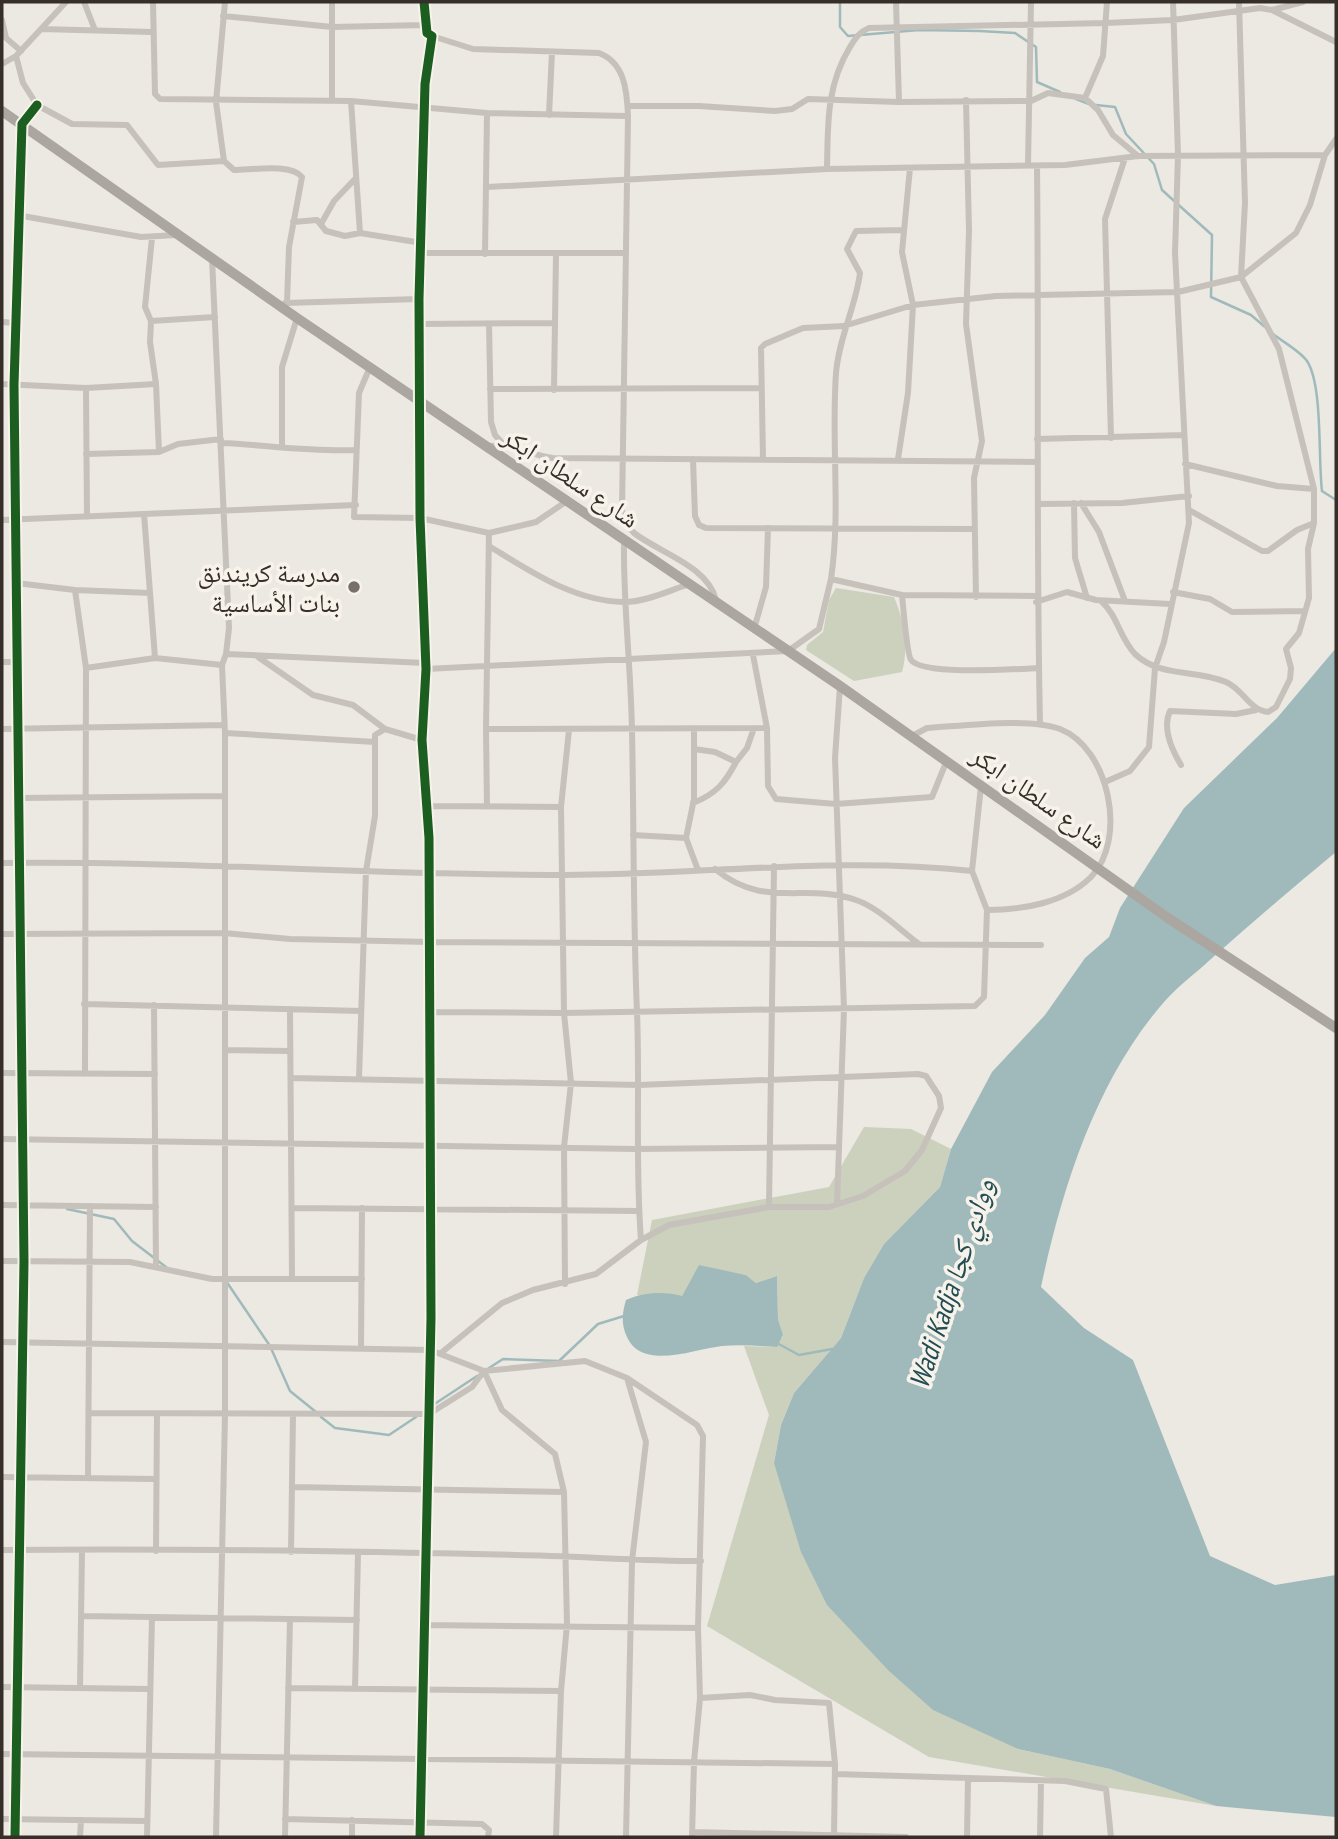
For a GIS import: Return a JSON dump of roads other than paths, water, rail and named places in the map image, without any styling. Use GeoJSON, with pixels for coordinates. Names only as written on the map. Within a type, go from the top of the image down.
{"type":"FeatureCollection","features":[{"type":"Feature","properties":{"kind":"highway","name":"شارع سلطان ابكر"},"geometry":{"type":"LineString","coordinates":[[2,111],[282,303],[297,318],[947,760],[1168,918],[1336,1028]]}},
{"type":"Feature","properties":{"kind":"street"},"geometry":{"type":"LineString","coordinates":[[2,64],[18,54],[66,2]]}},
{"type":"Feature","properties":{"kind":"street"},"geometry":{"type":"LineString","coordinates":[[84,2],[95,30]]}},
{"type":"Feature","properties":{"kind":"street"},"geometry":{"type":"LineString","coordinates":[[153,2],[152,32],[157,98],[216,102],[351,101],[487,113],[628,116]]}},
{"type":"Feature","properties":{"kind":"street"},"geometry":{"type":"LineString","coordinates":[[225,2],[216,102],[224,161],[234,170],[298,172],[302,177],[303,188],[293,222],[282,303],[419,299]]}},
{"type":"Feature","properties":{"kind":"street"},"geometry":{"type":"LineString","coordinates":[[332,2],[332,102]]}},
{"type":"Feature","properties":{"kind":"street"},"geometry":{"type":"LineString","coordinates":[[424,2],[425,25],[427,33],[432,36],[473,49],[599,53],[612,58],[621,71],[628,106],[622,512],[626,524],[645,542],[704,577],[713,588],[717,605]]}},
{"type":"Feature","properties":{"kind":"street"},"geometry":{"type":"LineString","coordinates":[[896,2],[899,103]]}},
{"type":"Feature","properties":{"kind":"street"},"geometry":{"type":"LineString","coordinates":[[1028,165],[1031,2]]}},
{"type":"Feature","properties":{"kind":"street"},"geometry":{"type":"LineString","coordinates":[[1085,98],[1102,56],[1107,2]]}},
{"type":"Feature","properties":{"kind":"street"},"geometry":{"type":"LineString","coordinates":[[1105,782],[1130,771],[1149,747],[1156,668],[1187,536],[1189,496],[1183,435],[1178,292],[1178,155],[1173,2]]}},
{"type":"Feature","properties":{"kind":"street"},"geometry":{"type":"LineString","coordinates":[[1181,765],[1169,735],[1167,718],[1170,711],[1236,714],[1256,710],[1271,711],[1279,701],[1291,673],[1286,649],[1299,633],[1309,598],[1308,550],[1314,523],[1314,489],[1279,349],[1241,277],[1245,203],[1239,2]]}},
{"type":"Feature","properties":{"kind":"street"},"geometry":{"type":"LineString","coordinates":[[1272,10],[1303,2]]}},
{"type":"Feature","properties":{"kind":"street"},"geometry":{"type":"LineString","coordinates":[[827,169],[828,99],[840,64],[858,35],[869,28],[1173,20],[1260,8],[1272,10],[1336,42]]}},
{"type":"Feature","properties":{"kind":"street"},"geometry":{"type":"LineString","coordinates":[[223,16],[332,27],[425,25]]}},
{"type":"Feature","properties":{"kind":"street"},"geometry":{"type":"LineString","coordinates":[[2,20],[6,38],[18,54],[23,83],[37,105],[72,124],[127,125],[158,165],[224,161]]}},
{"type":"Feature","properties":{"kind":"street"},"geometry":{"type":"LineString","coordinates":[[41,29],[152,32]]}},
{"type":"Feature","properties":{"kind":"street"},"geometry":{"type":"LineString","coordinates":[[420,1837],[430,1350],[430,942],[422,740],[425,666],[420,519],[419,299],[425,107],[432,36]]}},
{"type":"Feature","properties":{"kind":"street"},"geometry":{"type":"LineString","coordinates":[[550,115],[552,52]]}},
{"type":"Feature","properties":{"kind":"street"},"geometry":{"type":"LineString","coordinates":[[628,106],[784,111],[804,100],[899,103],[1031,101],[1048,93],[1085,98],[1098,110],[1113,135],[1138,156]]}},
{"type":"Feature","properties":{"kind":"street"},"geometry":{"type":"LineString","coordinates":[[966,100],[966,298],[970,362],[981,435],[976,461],[976,597]]}},
{"type":"Feature","properties":{"kind":"street"},"geometry":{"type":"LineString","coordinates":[[351,101],[360,233]]}},
{"type":"Feature","properties":{"kind":"street"},"geometry":{"type":"LineString","coordinates":[[15,1837],[24,1140],[19,935],[14,385],[17,215],[22,124],[37,105]]}},
{"type":"Feature","properties":{"kind":"street"},"geometry":{"type":"LineString","coordinates":[[485,254],[487,113]]}},
{"type":"Feature","properties":{"kind":"street"},"geometry":{"type":"LineString","coordinates":[[763,459],[760,388],[761,348],[765,344],[803,328],[844,326],[913,305],[966,298],[1037,294],[1178,292],[1241,277],[1296,233],[1310,205],[1325,155],[1336,139]]}},
{"type":"Feature","properties":{"kind":"street"},"geometry":{"type":"LineString","coordinates":[[487,187],[827,169],[1037,166],[1138,156],[1325,155]]}},
{"type":"Feature","properties":{"kind":"street"},"geometry":{"type":"LineString","coordinates":[[1111,438],[1105,219],[1125,159]]}},
{"type":"Feature","properties":{"kind":"street"},"geometry":{"type":"LineString","coordinates":[[1037,166],[1037,439],[1040,504],[1036,599],[1040,724]]}},
{"type":"Feature","properties":{"kind":"street"},"geometry":{"type":"LineString","coordinates":[[898,459],[908,393],[913,305],[902,252],[910,168]]}},
{"type":"Feature","properties":{"kind":"street"},"geometry":{"type":"LineString","coordinates":[[321,224],[334,201],[355,179]]}},
{"type":"Feature","properties":{"kind":"street"},"geometry":{"type":"LineString","coordinates":[[17,215],[152,237],[181,235]]}},
{"type":"Feature","properties":{"kind":"street"},"geometry":{"type":"LineString","coordinates":[[293,222],[310,219],[321,224],[326,231],[345,236],[360,233],[422,243]]}},
{"type":"Feature","properties":{"kind":"street"},"geometry":{"type":"LineString","coordinates":[[226,654],[425,666],[489,667],[753,655],[788,651],[819,629],[831,579],[835,528],[836,371],[844,326],[860,273],[847,249],[856,231],[903,230]]}},
{"type":"Feature","properties":{"kind":"street"},"geometry":{"type":"LineString","coordinates":[[152,237],[145,303],[151,321],[159,452]]}},
{"type":"Feature","properties":{"kind":"street"},"geometry":{"type":"LineString","coordinates":[[421,253],[626,253]]}},
{"type":"Feature","properties":{"kind":"street"},"geometry":{"type":"LineString","coordinates":[[554,390],[556,254]]}},
{"type":"Feature","properties":{"kind":"street"},"geometry":{"type":"LineString","coordinates":[[212,257],[229,628],[222,665],[225,725],[225,1414],[216,1837]]}},
{"type":"Feature","properties":{"kind":"street"},"geometry":{"type":"LineString","coordinates":[[151,321],[215,317]]}},
{"type":"Feature","properties":{"kind":"street"},"geometry":{"type":"LineString","coordinates":[[282,446],[282,367],[297,318]]}},
{"type":"Feature","properties":{"kind":"street"},"geometry":{"type":"LineString","coordinates":[[2,323],[15,323]]}},
{"type":"Feature","properties":{"kind":"street"},"geometry":{"type":"LineString","coordinates":[[419,324],[555,323]]}},
{"type":"Feature","properties":{"kind":"street"},"geometry":{"type":"LineString","coordinates":[[489,324],[491,426],[505,445]]}},
{"type":"Feature","properties":{"kind":"street"},"geometry":{"type":"LineString","coordinates":[[370,367],[359,393],[354,517],[420,519],[489,533],[536,522],[567,502]]}},
{"type":"Feature","properties":{"kind":"street"},"geometry":{"type":"LineString","coordinates":[[2,384],[86,388],[156,384]]}},
{"type":"Feature","properties":{"kind":"street"},"geometry":{"type":"LineString","coordinates":[[86,388],[87,517]]}},
{"type":"Feature","properties":{"kind":"street"},"geometry":{"type":"LineString","coordinates":[[490,389],[760,388]]}},
{"type":"Feature","properties":{"kind":"street"},"geometry":{"type":"LineString","coordinates":[[1037,439],[1183,435]]}},
{"type":"Feature","properties":{"kind":"street"},"geometry":{"type":"LineString","coordinates":[[86,454],[159,452],[178,444],[221,441],[282,446],[313,452],[355,450]]}},
{"type":"Feature","properties":{"kind":"street"},"geometry":{"type":"LineString","coordinates":[[485,446],[505,445],[553,458],[1038,462]]}},
{"type":"Feature","properties":{"kind":"street"},"geometry":{"type":"LineString","coordinates":[[693,459],[695,516],[699,525],[719,529],[974,529]]}},
{"type":"Feature","properties":{"kind":"street"},"geometry":{"type":"LineString","coordinates":[[1185,464],[1276,486],[1314,489]]}},
{"type":"Feature","properties":{"kind":"street"},"geometry":{"type":"LineString","coordinates":[[1040,504],[1165,500],[1189,496]]}},
{"type":"Feature","properties":{"kind":"street"},"geometry":{"type":"LineString","coordinates":[[1077,503],[1075,558],[1087,598]]}},
{"type":"Feature","properties":{"kind":"street"},"geometry":{"type":"LineString","coordinates":[[1077,503],[1099,532],[1125,601]]}},
{"type":"Feature","properties":{"kind":"street"},"geometry":{"type":"LineString","coordinates":[[2,520],[356,505]]}},
{"type":"Feature","properties":{"kind":"street"},"geometry":{"type":"LineString","coordinates":[[1189,510],[1262,551],[1268,551],[1297,530],[1314,523]]}},
{"type":"Feature","properties":{"kind":"street"},"geometry":{"type":"LineString","coordinates":[[144,514],[156,658]]}},
{"type":"Feature","properties":{"kind":"street"},"geometry":{"type":"LineString","coordinates":[[754,629],[766,587],[768,528]]}},
{"type":"Feature","properties":{"kind":"street"},"geometry":{"type":"LineString","coordinates":[[487,806],[489,533]]}},
{"type":"Feature","properties":{"kind":"street"},"geometry":{"type":"LineString","coordinates":[[624,541],[624,602],[630,661],[632,730],[634,943],[639,1085],[636,1149],[641,1240]]}},
{"type":"Feature","properties":{"kind":"street"},"geometry":{"type":"LineString","coordinates":[[489,546],[552,584],[572,592],[624,602],[687,585]]}},
{"type":"Feature","properties":{"kind":"street"},"geometry":{"type":"LineString","coordinates":[[831,579],[902,596],[1036,599],[1067,592],[1101,601],[1170,604]]}},
{"type":"Feature","properties":{"kind":"street"},"geometry":{"type":"LineString","coordinates":[[16,583],[75,590],[150,593]]}},
{"type":"Feature","properties":{"kind":"street"},"geometry":{"type":"LineString","coordinates":[[75,590],[86,668],[85,1074]]}},
{"type":"Feature","properties":{"kind":"street"},"geometry":{"type":"LineString","coordinates":[[1173,592],[1210,599],[1232,612],[1304,611]]}},
{"type":"Feature","properties":{"kind":"street"},"geometry":{"type":"LineString","coordinates":[[902,596],[909,656],[917,665],[938,669],[1039,668]]}},
{"type":"Feature","properties":{"kind":"street"},"geometry":{"type":"LineString","coordinates":[[1101,601],[1113,611],[1123,639],[1137,655],[1156,668],[1227,682],[1256,710]]}},
{"type":"Feature","properties":{"kind":"street"},"geometry":{"type":"LineString","coordinates":[[753,655],[767,728],[768,786],[771,794],[788,802],[836,804],[932,797],[947,760]]}},
{"type":"Feature","properties":{"kind":"street"},"geometry":{"type":"LineString","coordinates":[[257,656],[313,695],[353,705],[385,729],[422,740]]}},
{"type":"Feature","properties":{"kind":"street"},"geometry":{"type":"LineString","coordinates":[[86,668],[156,658],[222,665]]}},
{"type":"Feature","properties":{"kind":"street"},"geometry":{"type":"LineString","coordinates":[[2,662],[16,662]]}},
{"type":"Feature","properties":{"kind":"street"},"geometry":{"type":"LineString","coordinates":[[836,1204],[844,1009],[836,804],[836,731],[840,686]]}},
{"type":"Feature","properties":{"kind":"street"},"geometry":{"type":"LineString","coordinates":[[912,736],[926,728],[1040,724],[1072,735],[1086,746],[1105,782],[1110,824],[1099,867],[1086,882],[1049,901],[1009,910],[986,910]]}},
{"type":"Feature","properties":{"kind":"street"},"geometry":{"type":"LineString","coordinates":[[2,729],[225,725]]}},
{"type":"Feature","properties":{"kind":"street"},"geometry":{"type":"LineString","coordinates":[[694,803],[710,797],[723,786],[747,748],[754,728]]}},
{"type":"Feature","properties":{"kind":"street"},"geometry":{"type":"LineString","coordinates":[[486,729],[767,728]]}},
{"type":"Feature","properties":{"kind":"street"},"geometry":{"type":"LineString","coordinates":[[359,1078],[366,871],[375,816],[375,735],[385,729]]}},
{"type":"Feature","properties":{"kind":"street"},"geometry":{"type":"LineString","coordinates":[[694,729],[694,803],[686,838],[698,870]]}},
{"type":"Feature","properties":{"kind":"street"},"geometry":{"type":"LineString","coordinates":[[565,1283],[565,1147],[571,1083],[564,1013],[561,807],[569,730]]}},
{"type":"Feature","properties":{"kind":"street"},"geometry":{"type":"LineString","coordinates":[[225,733],[375,742]]}},
{"type":"Feature","properties":{"kind":"street"},"geometry":{"type":"LineString","coordinates":[[694,749],[715,752],[736,762]]}},
{"type":"Feature","properties":{"kind":"street"},"geometry":{"type":"LineString","coordinates":[[429,1012],[564,1013],[975,1006],[984,997],[986,910],[972,871],[981,784]]}},
{"type":"Feature","properties":{"kind":"street"},"geometry":{"type":"LineString","coordinates":[[19,798],[223,796]]}},
{"type":"Feature","properties":{"kind":"street"},"geometry":{"type":"LineString","coordinates":[[426,806],[561,807]]}},
{"type":"Feature","properties":{"kind":"street"},"geometry":{"type":"LineString","coordinates":[[633,835],[686,838]]}},
{"type":"Feature","properties":{"kind":"street"},"geometry":{"type":"LineString","coordinates":[[2,863],[223,864],[366,871],[561,875],[633,875],[837,865],[972,871]]}},
{"type":"Feature","properties":{"kind":"street"},"geometry":{"type":"LineString","coordinates":[[769,1208],[774,866]]}},
{"type":"Feature","properties":{"kind":"street"},"geometry":{"type":"LineString","coordinates":[[715,869],[739,887],[774,894],[838,896],[866,905],[920,945]]}},
{"type":"Feature","properties":{"kind":"street"},"geometry":{"type":"LineString","coordinates":[[2,934],[224,933],[362,941],[772,946],[1041,945]]}},
{"type":"Feature","properties":{"kind":"street"},"geometry":{"type":"LineString","coordinates":[[84,1004],[361,1011]]}},
{"type":"Feature","properties":{"kind":"street"},"geometry":{"type":"LineString","coordinates":[[154,1005],[156,1266]]}},
{"type":"Feature","properties":{"kind":"street"},"geometry":{"type":"LineString","coordinates":[[290,1009],[292,1278]]}},
{"type":"Feature","properties":{"kind":"street"},"geometry":{"type":"LineString","coordinates":[[225,1050],[290,1051]]}},
{"type":"Feature","properties":{"kind":"street"},"geometry":{"type":"LineString","coordinates":[[2,1073],[155,1074]]}},
{"type":"Feature","properties":{"kind":"street"},"geometry":{"type":"LineString","coordinates":[[290,1078],[639,1085],[771,1078],[926,1076],[939,1096],[941,1108],[922,1150],[905,1171],[863,1196],[829,1208],[769,1208],[669,1225],[641,1240],[596,1274],[533,1290],[502,1303],[442,1353]]}},
{"type":"Feature","properties":{"kind":"street"},"geometry":{"type":"LineString","coordinates":[[2,1139],[636,1149],[838,1147]]}},
{"type":"Feature","properties":{"kind":"street"},"geometry":{"type":"LineString","coordinates":[[2,1205],[156,1207]]}},
{"type":"Feature","properties":{"kind":"street"},"geometry":{"type":"LineString","coordinates":[[88,1477],[90,1206]]}},
{"type":"Feature","properties":{"kind":"street"},"geometry":{"type":"LineString","coordinates":[[361,1348],[362,1208]]}},
{"type":"Feature","properties":{"kind":"street"},"geometry":{"type":"LineString","coordinates":[[293,1209],[639,1211]]}},
{"type":"Feature","properties":{"kind":"street"},"geometry":{"type":"LineString","coordinates":[[2,1261],[130,1262],[199,1278],[362,1279]]}},
{"type":"Feature","properties":{"kind":"street"},"geometry":{"type":"LineString","coordinates":[[2,1342],[430,1350],[484,1371],[584,1361],[627,1378],[697,1425],[703,1436],[698,1628],[700,1698],[694,1762],[692,1835],[904,1837]]}},
{"type":"Feature","properties":{"kind":"street"},"geometry":{"type":"LineString","coordinates":[[89,1413],[429,1414],[472,1387],[484,1371]]}},
{"type":"Feature","properties":{"kind":"street"},"geometry":{"type":"LineString","coordinates":[[484,1371],[502,1410],[555,1454],[564,1492],[563,1556],[567,1624],[561,1692],[556,1837]]}},
{"type":"Feature","properties":{"kind":"street"},"geometry":{"type":"LineString","coordinates":[[626,1837],[632,1562],[646,1442],[627,1378]]}},
{"type":"Feature","properties":{"kind":"street"},"geometry":{"type":"LineString","coordinates":[[156,1551],[158,1414]]}},
{"type":"Feature","properties":{"kind":"street"},"geometry":{"type":"LineString","coordinates":[[291,1552],[293,1414]]}},
{"type":"Feature","properties":{"kind":"street"},"geometry":{"type":"LineString","coordinates":[[2,1477],[156,1479]]}},
{"type":"Feature","properties":{"kind":"street"},"geometry":{"type":"LineString","coordinates":[[292,1487],[564,1492]]}},
{"type":"Feature","properties":{"kind":"street"},"geometry":{"type":"LineString","coordinates":[[2,1550],[427,1553],[563,1556],[632,1562],[701,1561]]}},
{"type":"Feature","properties":{"kind":"street"},"geometry":{"type":"LineString","coordinates":[[80,1688],[82,1550]]}},
{"type":"Feature","properties":{"kind":"street"},"geometry":{"type":"LineString","coordinates":[[355,1688],[358,1552]]}},
{"type":"Feature","properties":{"kind":"street"},"geometry":{"type":"LineString","coordinates":[[81,1616],[357,1620]]}},
{"type":"Feature","properties":{"kind":"street"},"geometry":{"type":"LineString","coordinates":[[147,1837],[152,1617]]}},
{"type":"Feature","properties":{"kind":"street"},"geometry":{"type":"LineString","coordinates":[[285,1837],[290,1619]]}},
{"type":"Feature","properties":{"kind":"street"},"geometry":{"type":"LineString","coordinates":[[425,1625],[567,1624],[698,1628]]}},
{"type":"Feature","properties":{"kind":"street"},"geometry":{"type":"LineString","coordinates":[[2,1687],[149,1689]]}},
{"type":"Feature","properties":{"kind":"street"},"geometry":{"type":"LineString","coordinates":[[288,1688],[425,1687],[561,1692]]}},
{"type":"Feature","properties":{"kind":"street"},"geometry":{"type":"LineString","coordinates":[[700,1698],[750,1695],[775,1700],[829,1703],[835,1764],[834,1836]]}},
{"type":"Feature","properties":{"kind":"street"},"geometry":{"type":"LineString","coordinates":[[2,1754],[835,1764]]}},
{"type":"Feature","properties":{"kind":"street"},"geometry":{"type":"LineString","coordinates":[[835,1774],[1065,1781],[1106,1789],[1111,1837]]}},
{"type":"Feature","properties":{"kind":"street"},"geometry":{"type":"LineString","coordinates":[[967,1837],[968,1779]]}},
{"type":"Feature","properties":{"kind":"street"},"geometry":{"type":"LineString","coordinates":[[1040,1837],[1041,1782]]}},
{"type":"Feature","properties":{"kind":"street"},"geometry":{"type":"LineString","coordinates":[[2,1819],[147,1821]]}},
{"type":"Feature","properties":{"kind":"street"},"geometry":{"type":"LineString","coordinates":[[285,1819],[420,1820],[482,1824],[489,1830],[488,1837]]}},
{"type":"Feature","properties":{"kind":"street"},"geometry":{"type":"LineString","coordinates":[[80,1820],[80,1837]]}},
{"type":"Feature","properties":{"kind":"street"},"geometry":{"type":"LineString","coordinates":[[352,1820],[352,1837]]}},
{"type":"Feature","properties":{"kind":"water","name":"Wadi Kadja ووادي كجا"},"geometry":{"type":"Polygon","coordinates":[[[1336,648],[1336,852],[1175,990],[1140,1033],[1101,1100],[1085,1137],[1071,1174],[1041,1287],[1084,1328],[1133,1360],[1210,1556],[1275,1585],[1336,1575],[1336,1817],[1216,1806],[1110,1769],[1018,1749],[933,1710],[889,1671],[827,1605],[801,1552],[774,1463],[781,1425],[794,1393],[841,1338],[864,1278],[884,1244],[940,1187],[951,1149],[992,1072],[1045,1015],[1085,958],[1109,937],[1120,908],[1184,808],[1277,718],[1336,648]]]}},
{"type":"Feature","properties":{"kind":"water"},"geometry":{"type":"Polygon","coordinates":[[[699,1265],[746,1275],[756,1283],[777,1276],[778,1319],[783,1335],[777,1347],[729,1345],[656,1356],[634,1347],[624,1328],[626,1300],[654,1293],[682,1296],[699,1265]]]}},
{"type":"Feature","properties":{"kind":"waterway"},"geometry":{"type":"LineString","coordinates":[[840,2],[840,27],[848,36],[919,30],[1015,33],[1036,47],[1037,82],[1060,92]]}},
{"type":"Feature","properties":{"kind":"waterway"},"geometry":{"type":"LineString","coordinates":[[1076,99],[1089,104]]}},
{"type":"Feature","properties":{"kind":"waterway"},"geometry":{"type":"LineString","coordinates":[[1096,105],[1115,107],[1126,134],[1154,164],[1162,190],[1212,235],[1211,297],[1251,315],[1265,327]]}},
{"type":"Feature","properties":{"kind":"waterway"},"geometry":{"type":"LineString","coordinates":[[1273,334],[1304,357],[1312,372],[1318,405],[1322,491],[1336,500]]}},
{"type":"Feature","properties":{"kind":"waterway"},"geometry":{"type":"LineString","coordinates":[[67,1209],[114,1219],[132,1241],[166,1267]]}},
{"type":"Feature","properties":{"kind":"waterway"},"geometry":{"type":"LineString","coordinates":[[226,1281],[270,1346],[290,1391],[316,1412]]}},
{"type":"Feature","properties":{"kind":"waterway"},"geometry":{"type":"LineString","coordinates":[[489,1368],[503,1359],[559,1361],[598,1324],[624,1316]]}},
{"type":"Feature","properties":{"kind":"waterway"},"geometry":{"type":"LineString","coordinates":[[775,1342],[799,1355],[832,1349]]}},
{"type":"Feature","properties":{"kind":"waterway"},"geometry":{"type":"LineString","coordinates":[[430,1407],[477,1376]]}},
{"type":"Feature","properties":{"kind":"waterway"},"geometry":{"type":"LineString","coordinates":[[321,1417],[335,1428],[389,1435],[416,1417]]}},
{"type":"Feature","properties":{"kind":"place","name":"مدرسة كريندنق بنات الأساسية"},"geometry":{"type":"Point","coordinates":[354,587]}}]}
